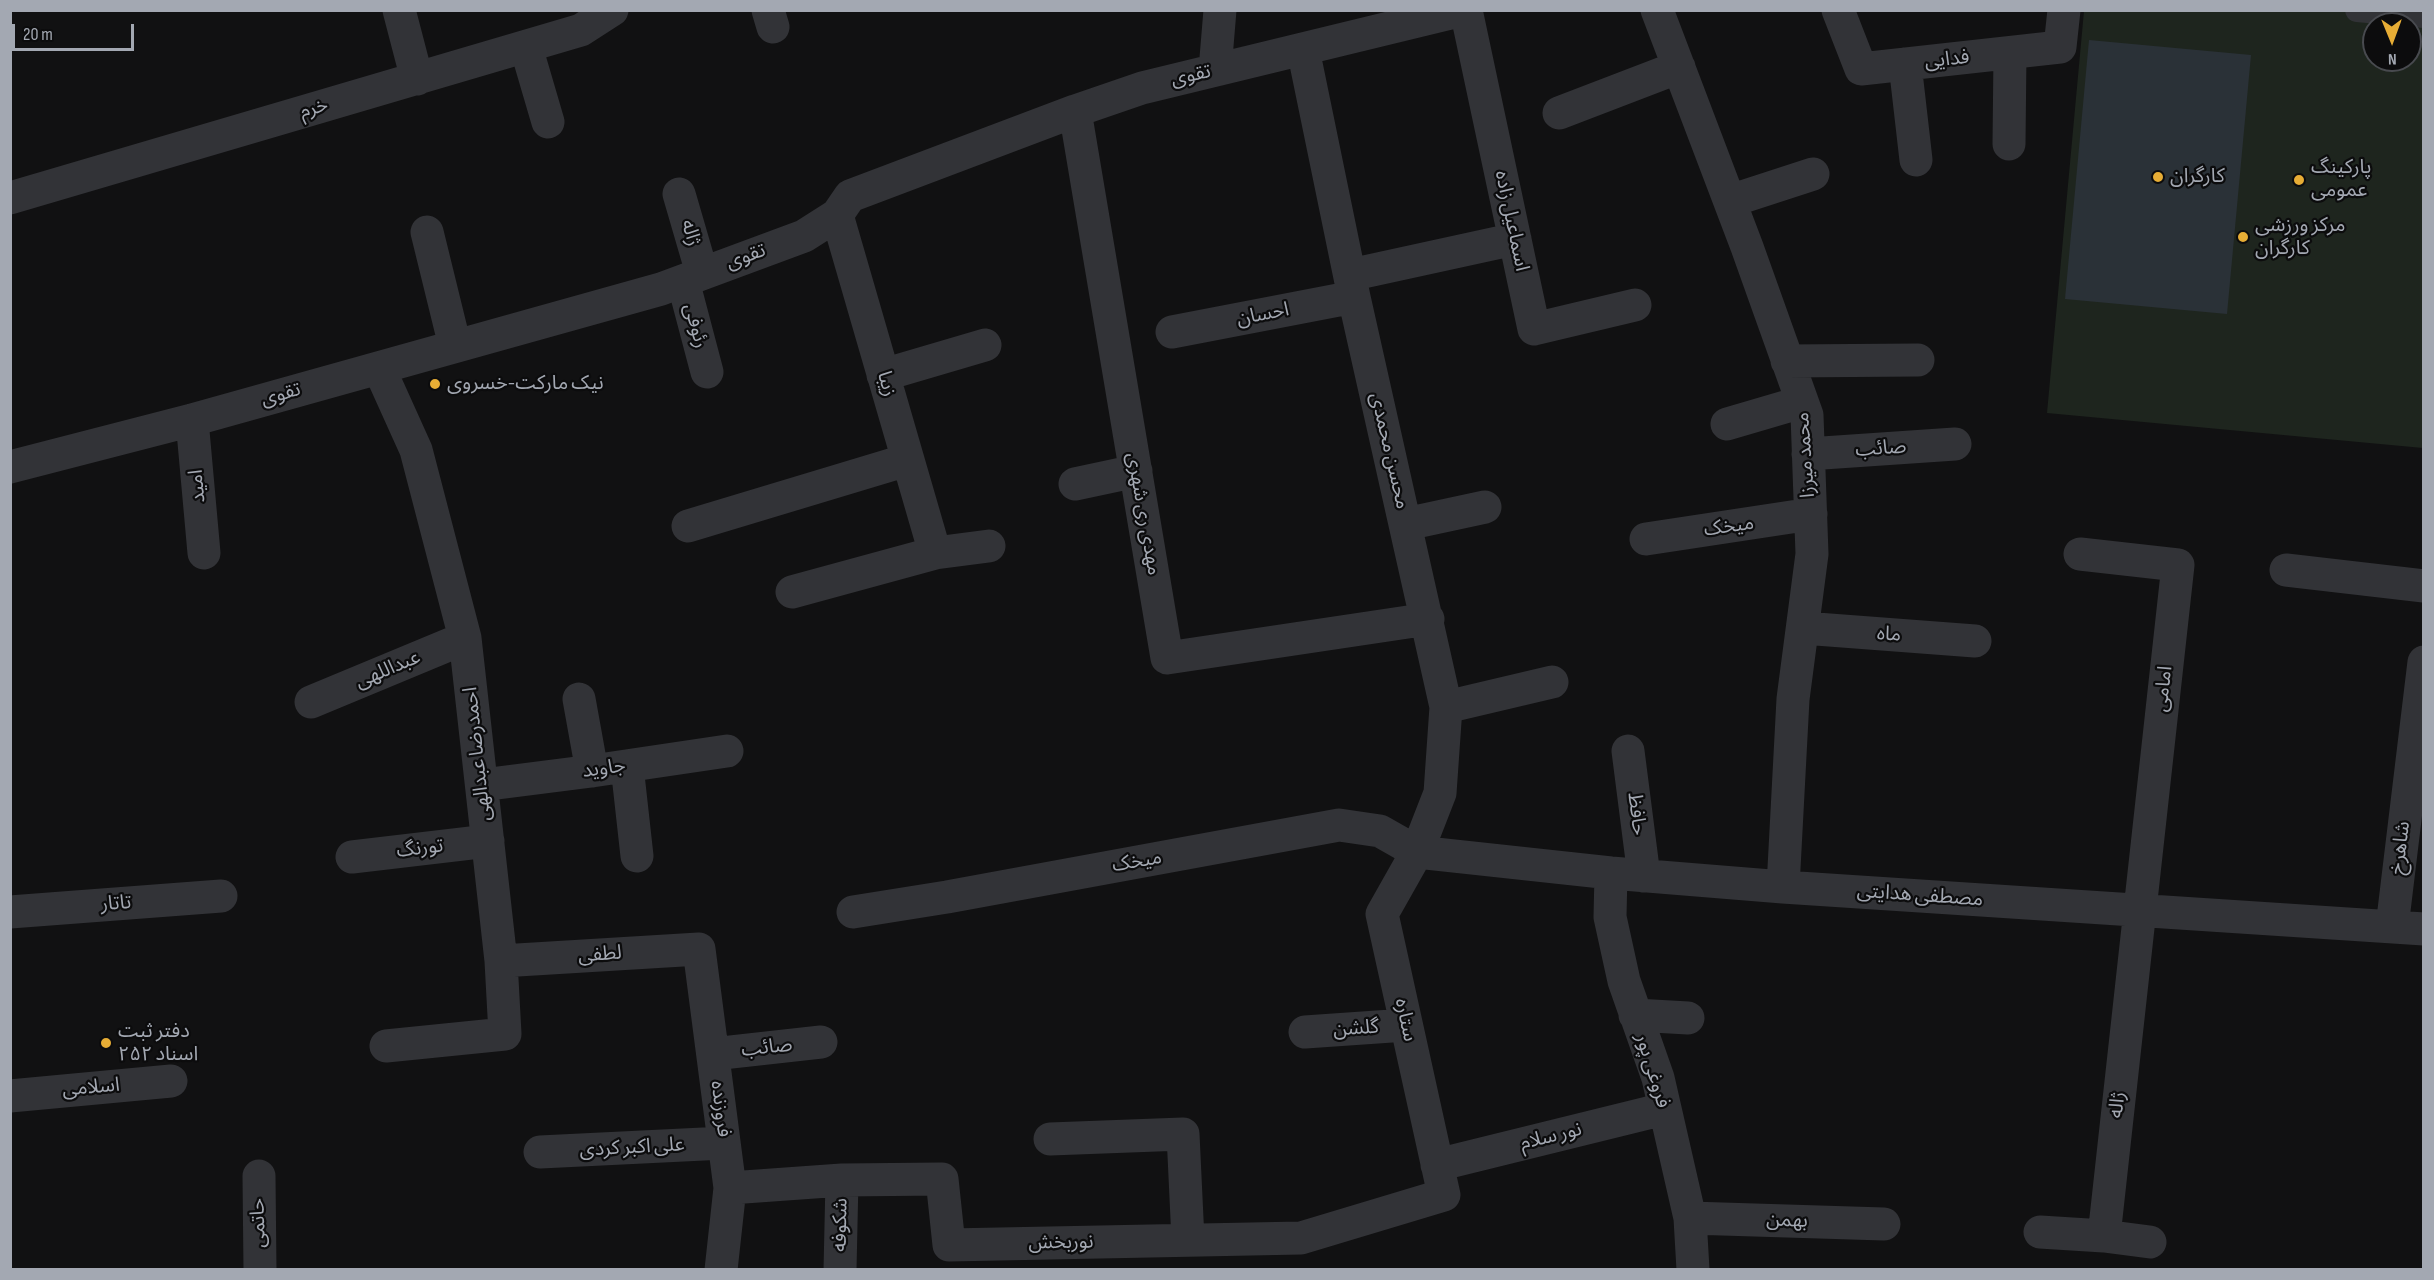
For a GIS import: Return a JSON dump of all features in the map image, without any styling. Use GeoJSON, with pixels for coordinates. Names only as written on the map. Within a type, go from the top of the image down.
{"type":"FeatureCollection","features":[{"type":"Feature","properties":{"kind":"street"},"geometry":{"type":"LineString","coordinates":[[399,10],[417,79]]}},
{"type":"Feature","properties":{"kind":"street","name":"خرم"},"geometry":{"type":"LineString","coordinates":[[10,198],[581,30],[612,10]]}},
{"type":"Feature","properties":{"kind":"street"},"geometry":{"type":"LineString","coordinates":[[1215,70],[1220,10]]}},
{"type":"Feature","properties":{"kind":"street","name":"تقوی"},"geometry":{"type":"LineString","coordinates":[[10,467],[379,368],[692,277],[804,236],[837,215],[850,196],[1142,88],[1465,10]]}},
{"type":"Feature","properties":{"kind":"street","name":"اسماعیل زاده"},"geometry":{"type":"LineString","coordinates":[[1465,10],[1534,329],[1635,305]]}},
{"type":"Feature","properties":{"kind":"street","name":"محمد میرزا"},"geometry":{"type":"LineString","coordinates":[[1657,10],[1730,201],[1807,415],[1812,554],[1793,699],[1783,887]]}},
{"type":"Feature","properties":{"kind":"street","name":"فدایی"},"geometry":{"type":"LineString","coordinates":[[1838,10],[1861,69],[2060,47],[2064,10]]}},
{"type":"Feature","properties":{"kind":"street"},"geometry":{"type":"LineString","coordinates":[[526,46],[548,123]]}},
{"type":"Feature","properties":{"kind":"street","name":"محسن محمدی"},"geometry":{"type":"LineString","coordinates":[[1303,49],[1352,286],[1446,707],[1440,793],[1417,852]]}},
{"type":"Feature","properties":{"kind":"street"},"geometry":{"type":"LineString","coordinates":[[2009,144],[2010,53]]}},
{"type":"Feature","properties":{"kind":"street"},"geometry":{"type":"LineString","coordinates":[[1905,64],[1916,160]]}},
{"type":"Feature","properties":{"kind":"street"},"geometry":{"type":"LineString","coordinates":[[1559,113],[1679,67]]}},
{"type":"Feature","properties":{"kind":"street","name":"مهدی ری شهری"},"geometry":{"type":"LineString","coordinates":[[1076,111],[1167,658],[1428,619]]}},
{"type":"Feature","properties":{"kind":"street"},"geometry":{"type":"LineString","coordinates":[[1730,201],[1813,174]]}},
{"type":"Feature","properties":{"kind":"street","name":"ژاله"},"geometry":{"type":"LineString","coordinates":[[679,194],[692,277]]}},
{"type":"Feature","properties":{"kind":"street","name":"زیبا"},"geometry":{"type":"LineString","coordinates":[[837,215],[935,553]]}},
{"type":"Feature","properties":{"kind":"street"},"geometry":{"type":"LineString","coordinates":[[427,232],[455,346]]}},
{"type":"Feature","properties":{"kind":"street","name":"احسان"},"geometry":{"type":"LineString","coordinates":[[1172,332],[1352,286],[1515,239]]}},
{"type":"Feature","properties":{"kind":"street","name":"رئوفی"},"geometry":{"type":"LineString","coordinates":[[692,277],[707,372]]}},
{"type":"Feature","properties":{"kind":"street"},"geometry":{"type":"LineString","coordinates":[[883,375],[985,345]]}},
{"type":"Feature","properties":{"kind":"street"},"geometry":{"type":"LineString","coordinates":[[1787,361],[1918,360]]}},
{"type":"Feature","properties":{"kind":"street","name":"احمدرضا عبدالهی"},"geometry":{"type":"LineString","coordinates":[[379,368],[416,450],[465,638],[501,961],[505,1034],[386,1046]]}},
{"type":"Feature","properties":{"kind":"street"},"geometry":{"type":"LineString","coordinates":[[1727,424],[1802,402]]}},
{"type":"Feature","properties":{"kind":"street","name":"امید"},"geometry":{"type":"LineString","coordinates":[[192,420],[204,553]]}},
{"type":"Feature","properties":{"kind":"street","name":"صائب"},"geometry":{"type":"LineString","coordinates":[[1808,454],[1954,444]]}},
{"type":"Feature","properties":{"kind":"street"},"geometry":{"type":"LineString","coordinates":[[688,526],[907,460]]}},
{"type":"Feature","properties":{"kind":"street"},"geometry":{"type":"LineString","coordinates":[[1075,484],[1136,471]]}},
{"type":"Feature","properties":{"kind":"street"},"geometry":{"type":"LineString","coordinates":[[1406,524],[1485,507]]}},
{"type":"Feature","properties":{"kind":"street","name":"میخک"},"geometry":{"type":"LineString","coordinates":[[1646,539],[1811,514]]}},
{"type":"Feature","properties":{"kind":"street"},"geometry":{"type":"LineString","coordinates":[[792,592],[935,553],[989,546]]}},
{"type":"Feature","properties":{"kind":"street","name":"امامی"},"geometry":{"type":"LineString","coordinates":[[2080,554],[2178,565],[2139,910]]}},
{"type":"Feature","properties":{"kind":"street"},"geometry":{"type":"LineString","coordinates":[[2286,570],[2424,586]]}},
{"type":"Feature","properties":{"kind":"street","name":"ماه"},"geometry":{"type":"LineString","coordinates":[[1803,628],[1974,641]]}},
{"type":"Feature","properties":{"kind":"street","name":"عبداللهی"},"geometry":{"type":"LineString","coordinates":[[312,702],[465,638]]}},
{"type":"Feature","properties":{"kind":"street","name":"شاهرخ"},"geometry":{"type":"LineString","coordinates":[[2408,928],[2424,662]]}},
{"type":"Feature","properties":{"kind":"street"},"geometry":{"type":"LineString","coordinates":[[1446,707],[1552,682]]}},
{"type":"Feature","properties":{"kind":"street"},"geometry":{"type":"LineString","coordinates":[[579,699],[592,771]]}},
{"type":"Feature","properties":{"kind":"street","name":"جاوید"},"geometry":{"type":"LineString","coordinates":[[482,785],[727,751]]}},
{"type":"Feature","properties":{"kind":"street","name":"حافظ"},"geometry":{"type":"LineString","coordinates":[[1628,751],[1644,876]]}},
{"type":"Feature","properties":{"kind":"street"},"geometry":{"type":"LineString","coordinates":[[627,766],[637,856]]}},
{"type":"Feature","properties":{"kind":"street","name":"میخک"},"geometry":{"type":"LineString","coordinates":[[853,912],[948,897],[1339,825],[1380,831],[1417,852]]}},
{"type":"Feature","properties":{"kind":"street","name":"تورنگ"},"geometry":{"type":"LineString","coordinates":[[352,857],[488,841]]}},
{"type":"Feature","properties":{"kind":"street","name":"مصطفی هدایتی"},"geometry":{"type":"LineString","coordinates":[[1417,852],[1611,873],[1783,887],[2408,928]]}},
{"type":"Feature","properties":{"kind":"street","name":"ستاره"},"geometry":{"type":"LineString","coordinates":[[1417,852],[1382,914],[1440,1180]]}},
{"type":"Feature","properties":{"kind":"street","name":"فروغی پور"},"geometry":{"type":"LineString","coordinates":[[1611,873],[1610,917],[1624,981],[1658,1078],[1690,1218],[1693,1269]]}},
{"type":"Feature","properties":{"kind":"street","name":"تاتار"},"geometry":{"type":"LineString","coordinates":[[10,912],[221,896]]}},
{"type":"Feature","properties":{"kind":"street","name":"ژاله"},"geometry":{"type":"LineString","coordinates":[[2104,1236],[2139,910]]}},
{"type":"Feature","properties":{"kind":"street","name":"لطفی"},"geometry":{"type":"LineString","coordinates":[[501,961],[699,949]]}},
{"type":"Feature","properties":{"kind":"street","name":"فروزنده"},"geometry":{"type":"LineString","coordinates":[[699,949],[730,1188],[721,1269]]}},
{"type":"Feature","properties":{"kind":"street"},"geometry":{"type":"LineString","coordinates":[[1635,1015],[1688,1018]]}},
{"type":"Feature","properties":{"kind":"street","name":"گلشن"},"geometry":{"type":"LineString","coordinates":[[1305,1032],[1406,1025]]}},
{"type":"Feature","properties":{"kind":"street","name":"صائب"},"geometry":{"type":"LineString","coordinates":[[713,1054],[821,1042]]}},
{"type":"Feature","properties":{"kind":"street","name":"اسلامی"},"geometry":{"type":"LineString","coordinates":[[10,1096],[171,1081]]}},
{"type":"Feature","properties":{"kind":"street","name":"نور سلام"},"geometry":{"type":"LineString","coordinates":[[1440,1180],[1664,1108]]}},
{"type":"Feature","properties":{"kind":"street"},"geometry":{"type":"LineString","coordinates":[[1050,1139],[1183,1134],[1188,1240]]}},
{"type":"Feature","properties":{"kind":"street","name":"علی اکبر کردی"},"geometry":{"type":"LineString","coordinates":[[540,1152],[724,1143]]}},
{"type":"Feature","properties":{"kind":"street","name":"حاتمی"},"geometry":{"type":"LineString","coordinates":[[259,1176],[260,1269]]}},
{"type":"Feature","properties":{"kind":"street","name":"نوربخش"},"geometry":{"type":"LineString","coordinates":[[730,1188],[842,1180],[942,1179],[949,1245],[978,1257],[1094,1256],[1188,1240],[1301,1238],[1440,1180]]}},
{"type":"Feature","properties":{"kind":"street","name":"شکوفه"},"geometry":{"type":"LineString","coordinates":[[840,1269],[842,1180]]}},
{"type":"Feature","properties":{"kind":"street","name":"بهمن"},"geometry":{"type":"LineString","coordinates":[[1690,1218],[1884,1224]]}},
{"type":"Feature","properties":{"kind":"street"},"geometry":{"type":"LineString","coordinates":[[2040,1232],[2104,1236],[2150,1242]]}},
{"type":"Feature","properties":{"kind":"lane"},"geometry":{"type":"LineString","coordinates":[[2357,10],[2424,16]]}},
{"type":"Feature","properties":{"kind":"shaded area","name":"مرکز ورزشی کارگران"},"geometry":{"type":"Polygon","coordinates":[[[2084,11],[2423,11],[2423,448],[2047,413],[2084,11]]]}},
{"type":"Feature","properties":{"kind":"shaded area","name":"کارگران"},"geometry":{"type":"Polygon","coordinates":[[[2089,40],[2251,55],[2227,314],[2065,299],[2089,40]]]}},
{"type":"Feature","properties":{"kind":"place","name":"کارگران"},"geometry":{"type":"Point","coordinates":[2158,177]}},
{"type":"Feature","properties":{"kind":"place","name":"پارکینگ عمومی"},"geometry":{"type":"Point","coordinates":[2299,180]}},
{"type":"Feature","properties":{"kind":"place","name":"مرکز ورزشی کارگران"},"geometry":{"type":"Point","coordinates":[2243,237]}},
{"type":"Feature","properties":{"kind":"place","name":"نیک مارکت-خسروی"},"geometry":{"type":"Point","coordinates":[435,384]}},
{"type":"Feature","properties":{"kind":"place","name":"دفتر ثبت اسناد ۲۵۲"},"geometry":{"type":"Point","coordinates":[106,1043]}}]}
